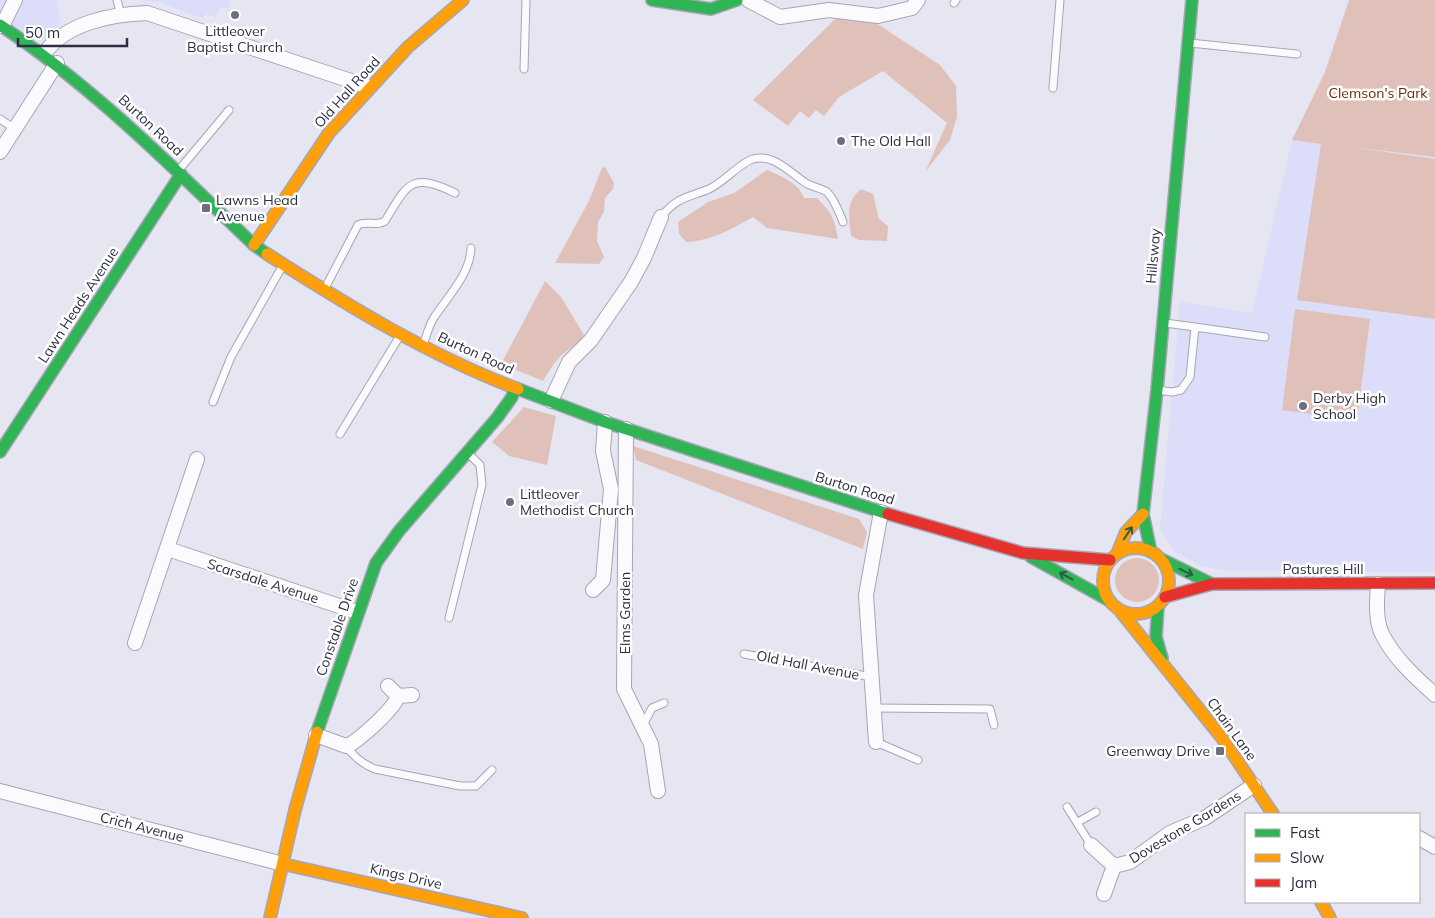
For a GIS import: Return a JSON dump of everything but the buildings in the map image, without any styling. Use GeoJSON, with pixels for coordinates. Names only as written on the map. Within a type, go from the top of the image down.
{"type":"FeatureCollection","features":[{"type":"Feature","properties":{"kind":"street"},"geometry":{"type":"LineString","coordinates":[[1,26],[15,0]]}},
{"type":"Feature","properties":{"kind":"street","name":"Old Hall Road"},"geometry":{"type":"LineString","coordinates":[[254,245],[329,133],[369,88],[415,42],[463,0]]}},
{"type":"Feature","properties":{"kind":"street"},"geometry":{"type":"LineString","coordinates":[[652,0],[711,9],[738,0]]}},
{"type":"Feature","properties":{"kind":"street"},"geometry":{"type":"LineString","coordinates":[[748,0],[780,17],[829,10],[878,16],[912,8],[918,0]]}},
{"type":"Feature","properties":{"kind":"street","name":"Hillsway"},"geometry":{"type":"LineString","coordinates":[[1151,552],[1143,514],[1157,390],[1192,0]]}},
{"type":"Feature","properties":{"kind":"street"},"geometry":{"type":"LineString","coordinates":[[44,54],[61,35],[93,22],[121,15],[147,13],[170,19],[369,88]]}},
{"type":"Feature","properties":{"kind":"street","name":"Burton Road"},"geometry":{"type":"LineString","coordinates":[[1,26],[57,63],[120,117],[254,245],[324,290],[423,345],[515,388],[605,422],[882,512],[1023,553],[1108,600]]}},
{"type":"Feature","properties":{"kind":"street"},"geometry":{"type":"LineString","coordinates":[[0,152],[57,63]]}},
{"type":"Feature","properties":{"kind":"street","name":"Lawn Heads Avenue"},"geometry":{"type":"LineString","coordinates":[[0,452],[179,173]]}},
{"type":"Feature","properties":{"kind":"street"},"geometry":{"type":"LineString","coordinates":[[551,401],[569,362],[591,340],[618,304],[644,258],[661,217]]}},
{"type":"Feature","properties":{"kind":"street","name":"Constable Drive"},"geometry":{"type":"LineString","coordinates":[[270,918],[295,810],[316,735],[357,612],[376,563],[384,551],[497,418],[512,397],[515,388]]}},
{"type":"Feature","properties":{"kind":"street"},"geometry":{"type":"LineString","coordinates":[[593,590],[603,580],[611,511],[612,489],[604,451],[605,422]]}},
{"type":"Feature","properties":{"kind":"street","name":"Elms Garden"},"geometry":{"type":"LineString","coordinates":[[626,429],[624,688],[654,754],[658,791]]}},
{"type":"Feature","properties":{"kind":"street"},"geometry":{"type":"LineString","coordinates":[[136,644],[197,459]]}},
{"type":"Feature","properties":{"kind":"street","name":"Old Hall Avenue"},"geometry":{"type":"LineString","coordinates":[[876,742],[866,595],[882,512]]}},
{"type":"Feature","properties":{"kind":"street"},"geometry":{"type":"LineString","coordinates":[[1114,557],[1125,550],[1138,548],[1151,552],[1161,559],[1168,571],[1169,584],[1162,602],[1141,614],[1121,612],[1108,600],[1103,589],[1102,577],[1126,532],[1143,514]]}},
{"type":"Feature","properties":{"kind":"street","name":"Scarsdale Avenue"},"geometry":{"type":"LineString","coordinates":[[168,549],[357,612]]}},
{"type":"Feature","properties":{"kind":"street","name":"Burton Road"},"geometry":{"type":"LineString","coordinates":[[1023,553],[1114,557]]}},
{"type":"Feature","properties":{"kind":"street","name":"Pastures Hill"},"geometry":{"type":"LineString","coordinates":[[1161,559],[1212,584]]}},
{"type":"Feature","properties":{"kind":"street","name":"Pastures Hill"},"geometry":{"type":"LineString","coordinates":[[1162,602],[1212,584],[1435,584]]}},
{"type":"Feature","properties":{"kind":"street"},"geometry":{"type":"LineString","coordinates":[[1378,584],[1377,610],[1381,633],[1406,670],[1435,695]]}},
{"type":"Feature","properties":{"kind":"street","name":"Chain Lane"},"geometry":{"type":"LineString","coordinates":[[1162,602],[1156,637],[1164,664]]}},
{"type":"Feature","properties":{"kind":"street","name":"Chain Lane"},"geometry":{"type":"LineString","coordinates":[[1121,612],[1222,738],[1272,813]]}},
{"type":"Feature","properties":{"kind":"street"},"geometry":{"type":"LineString","coordinates":[[316,735],[346,746],[356,740],[376,720],[390,711],[405,695],[388,686]]}},
{"type":"Feature","properties":{"kind":"street","name":"Dovestone Gardens"},"geometry":{"type":"LineString","coordinates":[[1114,866],[1130,862],[1170,833],[1205,818],[1254,785]]}},
{"type":"Feature","properties":{"kind":"street","name":"Crich Avenue"},"geometry":{"type":"LineString","coordinates":[[0,791],[283,864]]}},
{"type":"Feature","properties":{"kind":"street"},"geometry":{"type":"LineString","coordinates":[[1420,839],[1435,847]]}},
{"type":"Feature","properties":{"kind":"street","name":"Dovestone Gardens"},"geometry":{"type":"LineString","coordinates":[[1091,845],[1114,866]]}},
{"type":"Feature","properties":{"kind":"street","name":"Kings Drive"},"geometry":{"type":"LineString","coordinates":[[283,864],[522,918]]}},
{"type":"Feature","properties":{"kind":"street","name":"Dovestone Gardens"},"geometry":{"type":"LineString","coordinates":[[1104,894],[1114,866]]}},
{"type":"Feature","properties":{"kind":"street"},"geometry":{"type":"LineString","coordinates":[[1322,903],[1330,918]]}},
{"type":"Feature","properties":{"kind":"lane"},"geometry":{"type":"LineString","coordinates":[[117,0],[121,15]]}},
{"type":"Feature","properties":{"kind":"lane"},"geometry":{"type":"LineString","coordinates":[[524,69],[526,0]]}},
{"type":"Feature","properties":{"kind":"lane"},"geometry":{"type":"LineString","coordinates":[[1053,88],[1060,0]]}},
{"type":"Feature","properties":{"kind":"lane"},"geometry":{"type":"LineString","coordinates":[[1187,42],[1297,54]]}},
{"type":"Feature","properties":{"kind":"lane"},"geometry":{"type":"LineString","coordinates":[[179,173],[230,110]]}},
{"type":"Feature","properties":{"kind":"lane"},"geometry":{"type":"LineString","coordinates":[[0,119],[15,129]]}},
{"type":"Feature","properties":{"kind":"lane"},"geometry":{"type":"LineString","coordinates":[[661,217],[672,203],[710,188],[750,159],[762,157],[776,161],[808,185],[826,191],[833,200],[843,222]]}},
{"type":"Feature","properties":{"kind":"lane"},"geometry":{"type":"LineString","coordinates":[[324,290],[358,226],[365,222],[381,223],[385,220],[404,190],[422,181],[433,182],[455,193]]}},
{"type":"Feature","properties":{"kind":"lane"},"geometry":{"type":"LineString","coordinates":[[423,345],[434,317],[458,283],[471,256],[472,248]]}},
{"type":"Feature","properties":{"kind":"lane"},"geometry":{"type":"LineString","coordinates":[[213,402],[231,357],[283,264]]}},
{"type":"Feature","properties":{"kind":"lane"},"geometry":{"type":"LineString","coordinates":[[1162,323],[1264,337]]}},
{"type":"Feature","properties":{"kind":"lane"},"geometry":{"type":"LineString","coordinates":[[1157,390],[1172,392],[1181,390],[1186,385],[1190,378],[1195,327]]}},
{"type":"Feature","properties":{"kind":"lane"},"geometry":{"type":"LineString","coordinates":[[340,434],[402,334]]}},
{"type":"Feature","properties":{"kind":"lane"},"geometry":{"type":"LineString","coordinates":[[449,618],[482,485],[480,465],[468,452]]}},
{"type":"Feature","properties":{"kind":"lane","name":"Old Hall Avenue"},"geometry":{"type":"LineString","coordinates":[[744,654],[872,677]]}},
{"type":"Feature","properties":{"kind":"lane"},"geometry":{"type":"LineString","coordinates":[[642,727],[652,708],[664,703]]}},
{"type":"Feature","properties":{"kind":"lane"},"geometry":{"type":"LineString","coordinates":[[874,708],[990,709],[994,724]]}},
{"type":"Feature","properties":{"kind":"lane"},"geometry":{"type":"LineString","coordinates":[[876,742],[918,760]]}},
{"type":"Feature","properties":{"kind":"lane"},"geometry":{"type":"LineString","coordinates":[[346,746],[352,755],[370,767],[460,786],[476,786],[492,770]]}},
{"type":"Feature","properties":{"kind":"lane","name":"Dovestone Gardens"},"geometry":{"type":"LineString","coordinates":[[1067,807],[1091,845]]}},
{"type":"Feature","properties":{"kind":"lane"},"geometry":{"type":"LineString","coordinates":[[1078,822],[1096,812]]}},
{"type":"Feature","properties":{"kind":"shaded area"},"geometry":{"type":"Polygon","coordinates":[[[0,0],[57,0],[61,23],[46,40],[0,20],[0,0]]]}},
{"type":"Feature","properties":{"kind":"shaded area"},"geometry":{"type":"Polygon","coordinates":[[[141,0],[231,0],[228,9],[220,7],[216,17],[207,14],[202,18],[160,3],[141,0]]]}},
{"type":"Feature","properties":{"kind":"shaded area","name":"Derby High School"},"geometry":{"type":"Polygon","coordinates":[[[1292,140],[1435,157],[1435,572],[1229,571],[1201,566],[1175,552],[1160,529],[1180,302],[1252,313],[1292,140]]]}},
{"type":"Feature","properties":{"kind":"green space","name":"Clemson's Park"},"geometry":{"type":"Polygon","coordinates":[[[1349,0],[1435,0],[1435,157],[1351,147],[1435,159],[1435,319],[1297,300],[1321,144],[1292,140],[1325,72],[1349,0]]]}},
{"type":"Feature","properties":{"kind":"green space"},"geometry":{"type":"Polygon","coordinates":[[[838,16],[873,21],[940,65],[956,86],[957,117],[950,140],[925,172],[947,123],[883,71],[839,97],[824,116],[816,110],[809,118],[800,111],[788,126],[753,100],[838,16]]]}},
{"type":"Feature","properties":{"kind":"green space"},"geometry":{"type":"Polygon","coordinates":[[[605,167],[614,183],[613,189],[605,198],[604,212],[598,222],[597,241],[604,257],[599,264],[555,263],[589,201],[602,168],[605,167]]]}},
{"type":"Feature","properties":{"kind":"green space"},"geometry":{"type":"Polygon","coordinates":[[[767,170],[794,184],[804,198],[817,198],[832,216],[838,239],[767,228],[753,217],[721,234],[704,239],[686,242],[679,234],[678,222],[708,202],[734,193],[767,170]]]}},
{"type":"Feature","properties":{"kind":"green space"},"geometry":{"type":"Polygon","coordinates":[[[861,189],[873,194],[879,219],[888,226],[887,241],[859,240],[851,236],[850,205],[852,199],[861,189]]]}},
{"type":"Feature","properties":{"kind":"green space"},"geometry":{"type":"Polygon","coordinates":[[[545,281],[561,297],[584,335],[578,343],[557,360],[543,381],[501,364],[545,281]]]}},
{"type":"Feature","properties":{"kind":"green space"},"geometry":{"type":"Polygon","coordinates":[[[1295,309],[1370,319],[1357,420],[1282,410],[1295,309]]]}},
{"type":"Feature","properties":{"kind":"green space"},"geometry":{"type":"Polygon","coordinates":[[[524,407],[556,416],[547,465],[509,456],[492,442],[524,407]]]}},
{"type":"Feature","properties":{"kind":"green space"},"geometry":{"type":"Polygon","coordinates":[[[633,446],[859,519],[867,532],[863,549],[636,460],[633,446]]]}},
{"type":"Feature","properties":{"kind":"green space"},"geometry":{"type":"Polygon","coordinates":[[[1133,558],[1141,558],[1153,564],[1159,580],[1153,596],[1141,602],[1133,602],[1121,596],[1115,584],[1115,576],[1121,564],[1133,558]]]}},
{"type":"Feature","properties":{"kind":"traffic: fast"},"geometry":{"type":"LineString","coordinates":[[652,0],[711,9],[737,0]]}},
{"type":"Feature","properties":{"kind":"traffic: fast"},"geometry":{"type":"LineString","coordinates":[[1151,552],[1143,514],[1157,390],[1192,0]]}},
{"type":"Feature","properties":{"kind":"traffic: fast"},"geometry":{"type":"LineString","coordinates":[[0,25],[35,49],[132,129],[254,245],[267,254]]}},
{"type":"Feature","properties":{"kind":"traffic: fast"},"geometry":{"type":"LineString","coordinates":[[0,452],[181,174]]}},
{"type":"Feature","properties":{"kind":"traffic: fast"},"geometry":{"type":"LineString","coordinates":[[317,732],[376,563],[399,531],[497,418],[512,397],[515,388]]}},
{"type":"Feature","properties":{"kind":"traffic: fast"},"geometry":{"type":"LineString","coordinates":[[518,389],[605,422],[888,514]]}},
{"type":"Feature","properties":{"kind":"traffic: fast"},"geometry":{"type":"LineString","coordinates":[[1031,557],[1108,600]]}},
{"type":"Feature","properties":{"kind":"traffic: fast"},"geometry":{"type":"LineString","coordinates":[[1161,559],[1212,584]]}},
{"type":"Feature","properties":{"kind":"traffic: fast"},"geometry":{"type":"LineString","coordinates":[[1158,606],[1156,637],[1162,658]]}},
{"type":"Feature","properties":{"kind":"traffic: slow"},"geometry":{"type":"LineString","coordinates":[[254,245],[329,133],[408,47],[463,0]]}},
{"type":"Feature","properties":{"kind":"traffic: slow"},"geometry":{"type":"LineString","coordinates":[[267,254],[358,310],[421,345],[485,376],[518,389]]}},
{"type":"Feature","properties":{"kind":"traffic: slow"},"geometry":{"type":"LineString","coordinates":[[1117,554],[1126,532],[1143,514]]}},
{"type":"Feature","properties":{"kind":"traffic: slow"},"geometry":{"type":"LineString","coordinates":[[1136,548],[1149,550],[1164,563],[1167,568],[1169,581],[1167,594],[1154,609],[1149,612],[1136,614],[1123,612],[1108,599],[1105,594],[1103,581],[1105,568],[1118,553],[1123,550],[1136,548]]}},
{"type":"Feature","properties":{"kind":"traffic: slow"},"geometry":{"type":"LineString","coordinates":[[1121,612],[1222,738],[1272,813]]}},
{"type":"Feature","properties":{"kind":"traffic: slow"},"geometry":{"type":"LineString","coordinates":[[270,918],[295,810],[317,732]]}},
{"type":"Feature","properties":{"kind":"traffic: slow"},"geometry":{"type":"LineString","coordinates":[[283,864],[522,918]]}},
{"type":"Feature","properties":{"kind":"traffic: slow"},"geometry":{"type":"LineString","coordinates":[[1322,903],[1330,918]]}},
{"type":"Feature","properties":{"kind":"traffic: jam"},"geometry":{"type":"LineString","coordinates":[[888,514],[1023,553],[1110,560]]}},
{"type":"Feature","properties":{"kind":"traffic: jam"},"geometry":{"type":"LineString","coordinates":[[1165,597],[1212,584],[1435,583]]}},
{"type":"Feature","properties":{"kind":"place","name":"Littleover Baptist Church"},"geometry":{"type":"Point","coordinates":[235,15]}},
{"type":"Feature","properties":{"kind":"place","name":"The Old Hall"},"geometry":{"type":"Point","coordinates":[841,141]}},
{"type":"Feature","properties":{"kind":"place","name":"Lawns Head Avenue"},"geometry":{"type":"Point","coordinates":[206,208]}},
{"type":"Feature","properties":{"kind":"place","name":"Derby High School"},"geometry":{"type":"Point","coordinates":[1303,406]}},
{"type":"Feature","properties":{"kind":"place","name":"Littleover Methodist Church"},"geometry":{"type":"Point","coordinates":[510,502]}},
{"type":"Feature","properties":{"kind":"place","name":"Greenway Drive"},"geometry":{"type":"Point","coordinates":[1220,751]}}]}
